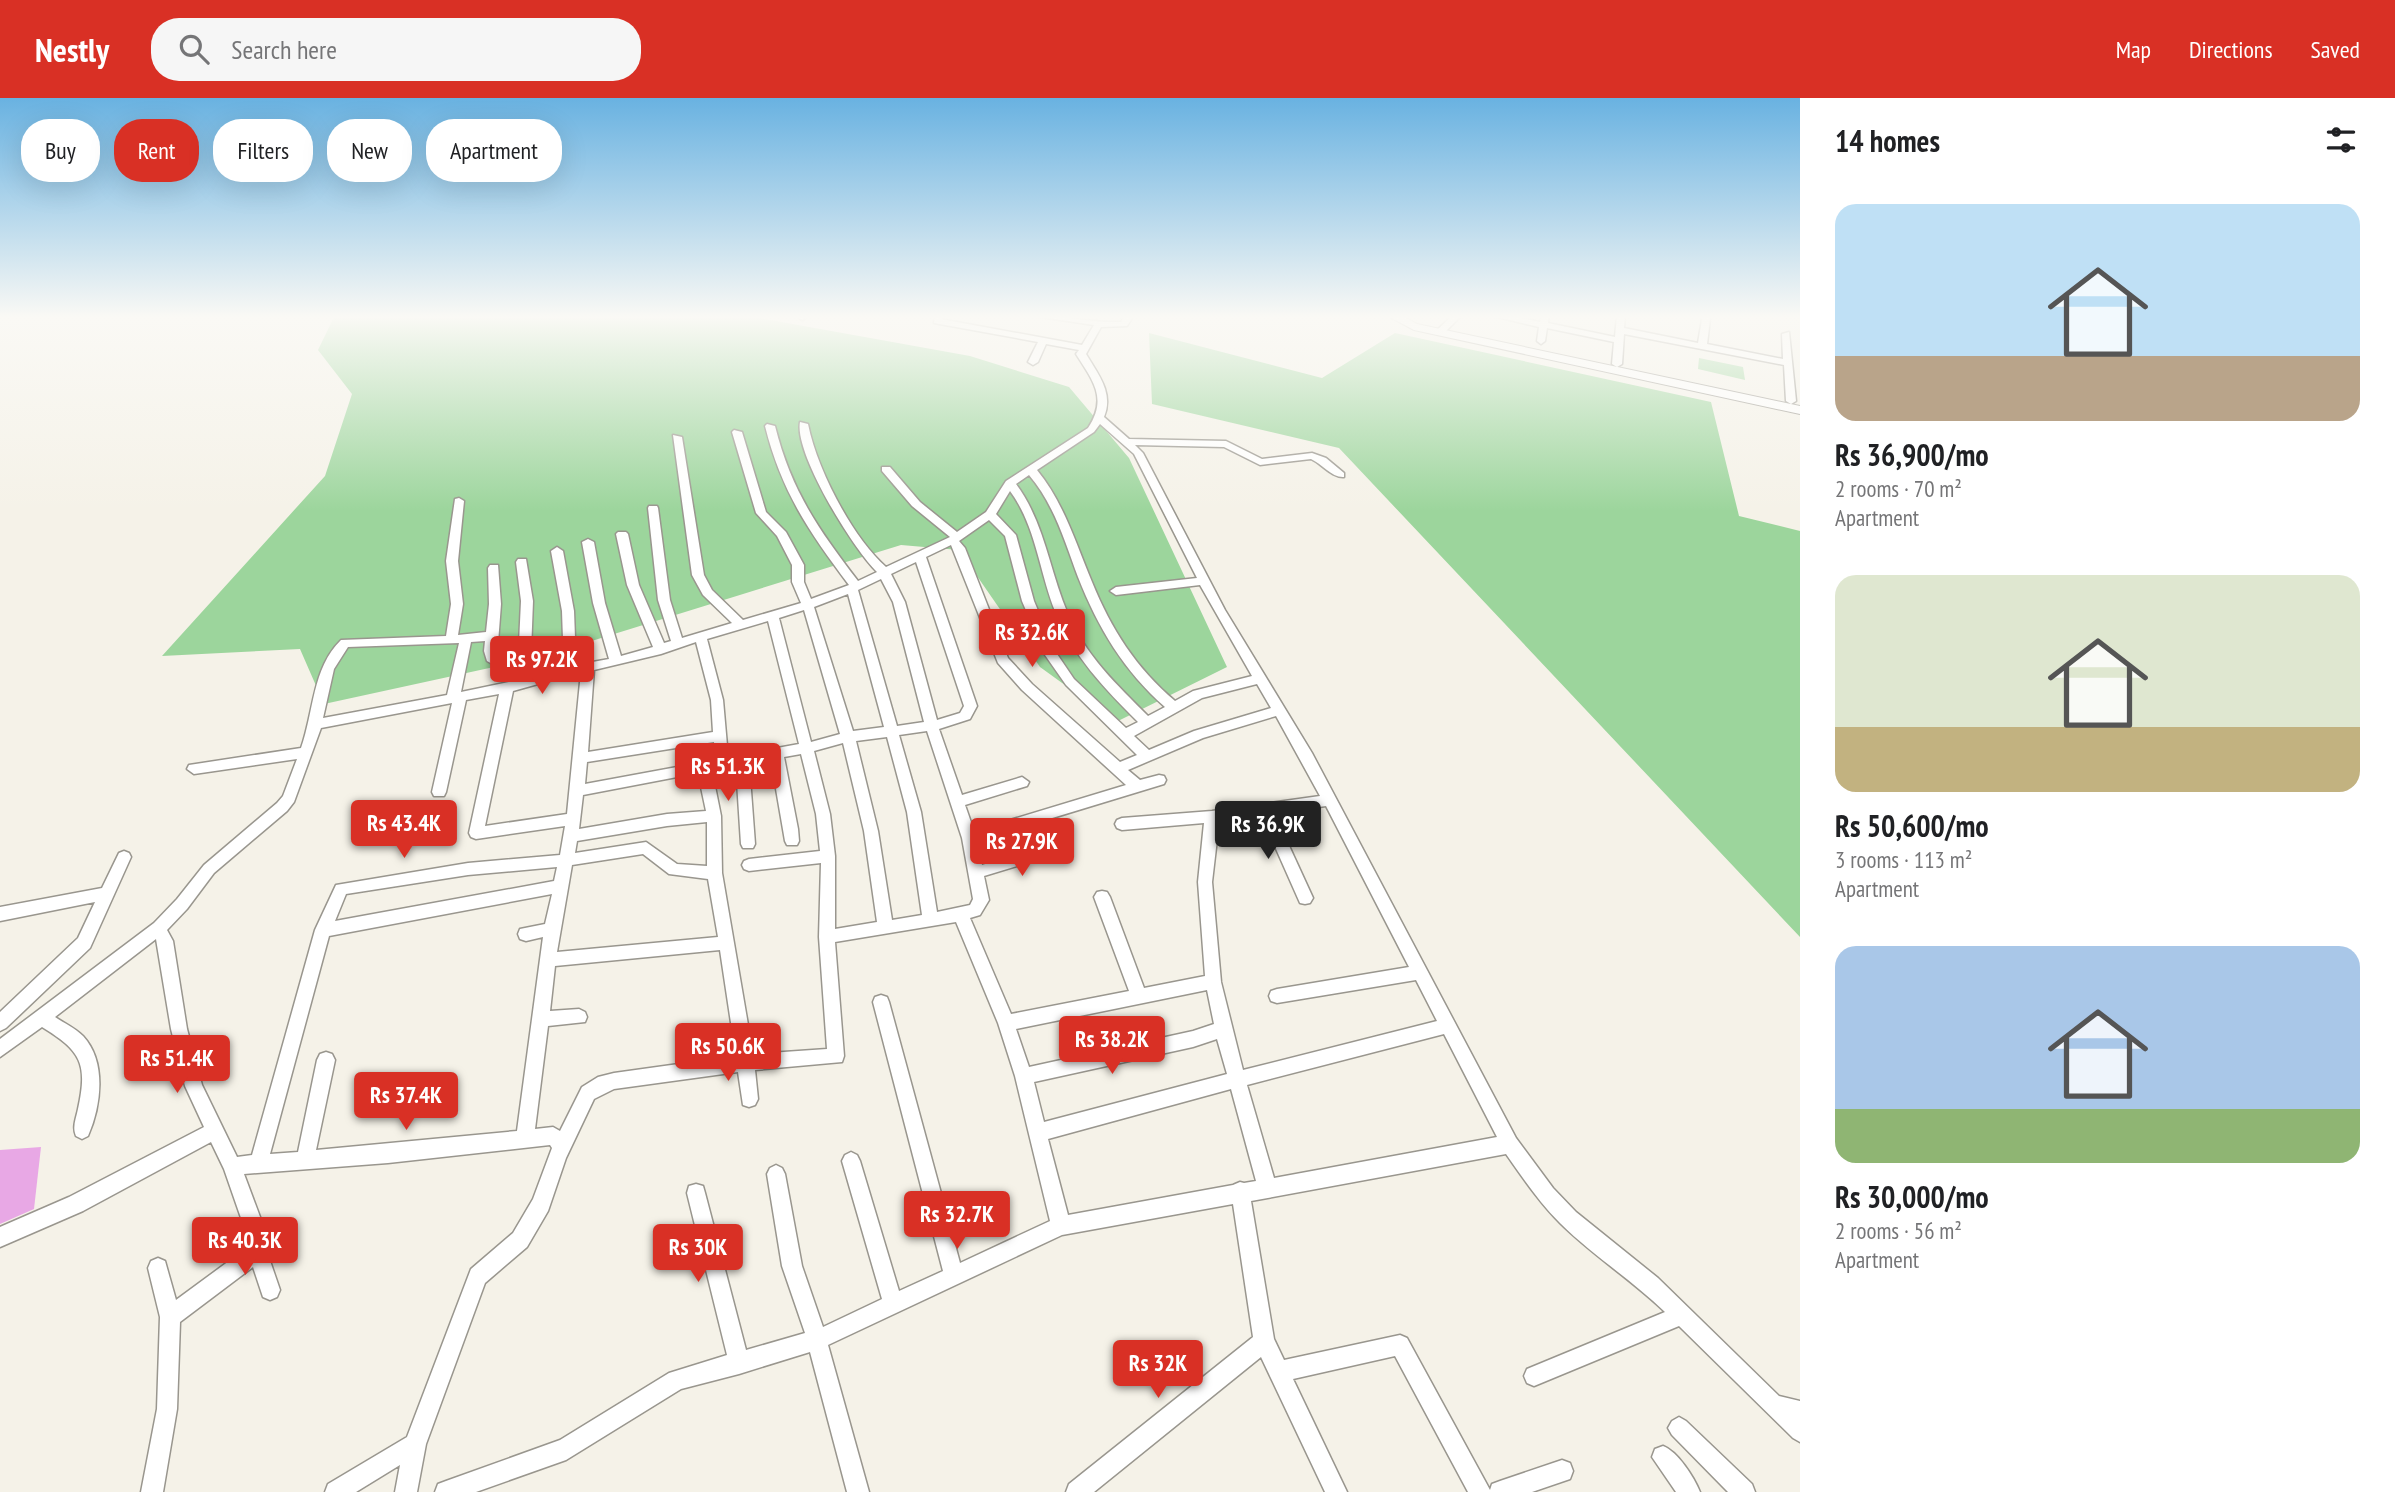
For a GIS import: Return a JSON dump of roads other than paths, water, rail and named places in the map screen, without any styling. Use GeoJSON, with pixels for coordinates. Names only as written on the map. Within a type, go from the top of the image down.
{"type":"FeatureCollection","features":[{"type":"Feature","properties":{"kind":"main road"},"geometry":{"type":"LineString","coordinates":[[1666,380],[1800,410]]}},
{"type":"Feature","properties":{"kind":"main road"},"geometry":{"type":"LineString","coordinates":[[1692,380],[1795,402]]}},
{"type":"Feature","properties":{"kind":"street"},"geometry":{"type":"LineString","coordinates":[[316,724],[507,688],[524,676],[616,662],[661,650],[808,605],[920,558],[955,539],[990,514],[1010,483],[1080,437],[1100,418],[1105,407],[1102,388],[1097,380]]}},
{"type":"Feature","properties":{"kind":"street"},"geometry":{"type":"LineString","coordinates":[[1795,380],[1795,402]]}},
{"type":"Feature","properties":{"kind":"street"},"geometry":{"type":"LineString","coordinates":[[1100,418],[1139,453],[1205,582],[1281,710],[1510,1143],[1546,1195],[1570,1219],[1651,1285],[1800,1432]]}},
{"type":"Feature","properties":{"kind":"street"},"geometry":{"type":"LineString","coordinates":[[803,424],[808,448],[825,486],[872,561],[884,572],[899,601],[932,726],[969,838],[981,900],[975,910],[961,915],[827,937]]}},
{"type":"Feature","properties":{"kind":"street"},"geometry":{"type":"LineString","coordinates":[[770,426],[785,475],[802,508],[854,587],[889,731],[914,812],[930,919]]}},
{"type":"Feature","properties":{"kind":"street"},"geometry":{"type":"LineString","coordinates":[[737,432],[761,513],[782,534],[798,565],[798,582],[808,605],[848,737],[871,831],[885,926]]}},
{"type":"Feature","properties":{"kind":"street"},"geometry":{"type":"LineString","coordinates":[[677,437],[698,575],[707,592],[742,626]]}},
{"type":"Feature","properties":{"kind":"street"},"geometry":{"type":"LineString","coordinates":[[1129,442],[1226,444],[1260,462],[1312,456],[1322,460],[1340,475]]}},
{"type":"Feature","properties":{"kind":"street"},"geometry":{"type":"LineString","coordinates":[[886,469],[916,504],[955,539],[1002,660],[1027,687],[1138,787]]}},
{"type":"Feature","properties":{"kind":"street"},"geometry":{"type":"LineString","coordinates":[[1030,469],[1056,505],[1085,582],[1114,641],[1147,686],[1173,706]]}},
{"type":"Feature","properties":{"kind":"street"},"geometry":{"type":"LineString","coordinates":[[1010,483],[1032,516],[1062,614],[1083,653],[1105,681],[1146,722]]}},
{"type":"Feature","properties":{"kind":"street"},"geometry":{"type":"LineString","coordinates":[[451,640],[457,604],[452,561],[458,501]]}},
{"type":"Feature","properties":{"kind":"street"},"geometry":{"type":"LineString","coordinates":[[653,508],[664,600],[678,645]]}},
{"type":"Feature","properties":{"kind":"street"},"geometry":{"type":"LineString","coordinates":[[990,514],[1010,535],[1028,601],[1049,652],[1070,682],[1145,755]]}},
{"type":"Feature","properties":{"kind":"street"},"geometry":{"type":"LineString","coordinates":[[622,534],[633,585],[661,650]]}},
{"type":"Feature","properties":{"kind":"street"},"geometry":{"type":"LineString","coordinates":[[588,542],[599,603],[616,662]]}},
{"type":"Feature","properties":{"kind":"street"},"geometry":{"type":"LineString","coordinates":[[557,551],[568,611],[570,670]]}},
{"type":"Feature","properties":{"kind":"street"},"geometry":{"type":"LineString","coordinates":[[575,791],[777,754],[848,737],[932,726],[965,716],[971,706],[920,558]]}},
{"type":"Feature","properties":{"kind":"street"},"geometry":{"type":"LineString","coordinates":[[522,562],[527,601],[524,676]]}},
{"type":"Feature","properties":{"kind":"street"},"geometry":{"type":"LineString","coordinates":[[494,568],[495,604],[489,651],[495,661],[524,676]]}},
{"type":"Feature","properties":{"kind":"street"},"geometry":{"type":"LineString","coordinates":[[1116,591],[1205,582]]}},
{"type":"Feature","properties":{"kind":"street"},"geometry":{"type":"LineString","coordinates":[[407,1492],[415,1444],[478,1276],[520,1240],[541,1204],[562,1145],[588,1093],[604,1083],[746,1063],[836,1056],[827,937],[828,856],[823,814],[773,616]]}},
{"type":"Feature","properties":{"kind":"street"},"geometry":{"type":"LineString","coordinates":[[1,1046],[159,928],[183,904],[209,869],[282,807],[293,790],[316,724],[335,654],[345,643],[491,636]]}},
{"type":"Feature","properties":{"kind":"street"},"geometry":{"type":"LineString","coordinates":[[701,638],[717,699],[722,764]]}},
{"type":"Feature","properties":{"kind":"street"},"geometry":{"type":"LineString","coordinates":[[439,792],[466,639]]}},
{"type":"Feature","properties":{"kind":"street"},"geometry":{"type":"LineString","coordinates":[[524,1139],[552,929],[571,836],[581,758],[588,667]]}},
{"type":"Feature","properties":{"kind":"street"},"geometry":{"type":"LineString","coordinates":[[1125,735],[1198,694],[1261,678]]}},
{"type":"Feature","properties":{"kind":"street"},"geometry":{"type":"LineString","coordinates":[[507,688],[476,833],[573,818]]}},
{"type":"Feature","properties":{"kind":"street"},"geometry":{"type":"LineString","coordinates":[[1118,769],[1145,755],[1199,734],[1281,710]]}},
{"type":"Feature","properties":{"kind":"street"},"geometry":{"type":"LineString","coordinates":[[581,758],[719,736]]}},
{"type":"Feature","properties":{"kind":"street"},"geometry":{"type":"LineString","coordinates":[[194,769],[306,752]]}},
{"type":"Feature","properties":{"kind":"street"},"geometry":{"type":"LineString","coordinates":[[777,754],[780,778],[790,807],[792,841]]}},
{"type":"Feature","properties":{"kind":"street"},"geometry":{"type":"LineString","coordinates":[[742,760],[748,844]]}},
{"type":"Feature","properties":{"kind":"street"},"geometry":{"type":"LineString","coordinates":[[704,767],[714,816],[715,873],[724,943],[746,1063],[749,1099]]}},
{"type":"Feature","properties":{"kind":"street"},"geometry":{"type":"LineString","coordinates":[[969,838],[1158,780]]}},
{"type":"Feature","properties":{"kind":"street"},"geometry":{"type":"LineString","coordinates":[[958,802],[1022,782]]}},
{"type":"Feature","properties":{"kind":"street"},"geometry":{"type":"LineString","coordinates":[[1122,824],[1212,817],[1328,800]]}},
{"type":"Feature","properties":{"kind":"street"},"geometry":{"type":"LineString","coordinates":[[1265,810],[1304,898]]}},
{"type":"Feature","properties":{"kind":"street"},"geometry":{"type":"LineString","coordinates":[[571,836],[667,820],[714,816]]}},
{"type":"Feature","properties":{"kind":"street"},"geometry":{"type":"LineString","coordinates":[[1212,817],[1205,883],[1213,982],[1223,1029],[1267,1186]]}},
{"type":"Feature","properties":{"kind":"street"},"geometry":{"type":"LineString","coordinates":[[258,1165],[323,930],[338,893],[345,887],[646,848],[674,870],[715,873]]}},
{"type":"Feature","properties":{"kind":"street"},"geometry":{"type":"LineString","coordinates":[[975,873],[1058,848]]}},
{"type":"Feature","properties":{"kind":"street"},"geometry":{"type":"LineString","coordinates":[[749,865],[828,856]]}},
{"type":"Feature","properties":{"kind":"street"},"geometry":{"type":"LineString","coordinates":[[0,1023],[85,943],[124,857]]}},
{"type":"Feature","properties":{"kind":"street"},"geometry":{"type":"LineString","coordinates":[[323,930],[562,887]]}},
{"type":"Feature","properties":{"kind":"street"},"geometry":{"type":"LineString","coordinates":[[0,914],[106,894]]}},
{"type":"Feature","properties":{"kind":"street"},"geometry":{"type":"LineString","coordinates":[[1102,897],[1139,996]]}},
{"type":"Feature","properties":{"kind":"street"},"geometry":{"type":"LineString","coordinates":[[961,915],[1006,1023],[1024,1076],[1060,1226]]}},
{"type":"Feature","properties":{"kind":"street"},"geometry":{"type":"LineString","coordinates":[[159,928],[165,942],[194,1086],[232,1166],[259,1241],[257,1252],[270,1290]]}},
{"type":"Feature","properties":{"kind":"street"},"geometry":{"type":"LineString","coordinates":[[526,934],[552,929]]}},
{"type":"Feature","properties":{"kind":"street"},"geometry":{"type":"LineString","coordinates":[[549,960],[724,943]]}},
{"type":"Feature","properties":{"kind":"street"},"geometry":{"type":"LineString","coordinates":[[1277,996],[1418,973]]}},
{"type":"Feature","properties":{"kind":"street"},"geometry":{"type":"LineString","coordinates":[[1006,1023],[1213,982]]}},
{"type":"Feature","properties":{"kind":"street"},"geometry":{"type":"LineString","coordinates":[[881,1002],[954,1275]]}},
{"type":"Feature","properties":{"kind":"street"},"geometry":{"type":"LineString","coordinates":[[542,1019],[579,1017]]}},
{"type":"Feature","properties":{"kind":"street"},"geometry":{"type":"LineString","coordinates":[[42,1018],[79,1043],[88,1059],[92,1083],[82,1130]]}},
{"type":"Feature","properties":{"kind":"street"},"geometry":{"type":"LineString","coordinates":[[1038,1133],[1236,1077],[1308,1062],[1395,1036],[1447,1026]]}},
{"type":"Feature","properties":{"kind":"street"},"geometry":{"type":"LineString","coordinates":[[1024,1076],[1193,1039],[1223,1029]]}},
{"type":"Feature","properties":{"kind":"street"},"geometry":{"type":"LineString","coordinates":[[305,1160],[326,1060]]}},
{"type":"Feature","properties":{"kind":"street"},"geometry":{"type":"LineString","coordinates":[[0,1237],[76,1204],[215,1131]]}},
{"type":"Feature","properties":{"kind":"street"},"geometry":{"type":"LineString","coordinates":[[232,1166],[553,1136],[562,1145]]}},
{"type":"Feature","properties":{"kind":"street"},"geometry":{"type":"LineString","coordinates":[[446,1492],[566,1449],[676,1380],[817,1340],[1060,1226],[1510,1143]]}},
{"type":"Feature","properties":{"kind":"street"},"geometry":{"type":"LineString","coordinates":[[851,1161],[893,1304]]}},
{"type":"Feature","properties":{"kind":"street"},"geometry":{"type":"LineString","coordinates":[[776,1174],[792,1266],[817,1340],[858,1492]]}},
{"type":"Feature","properties":{"kind":"street"},"geometry":{"type":"LineString","coordinates":[[1240,1191],[1264,1341],[1336,1492]]}},
{"type":"Feature","properties":{"kind":"street"},"geometry":{"type":"LineString","coordinates":[[696,1193],[739,1364]]}},
{"type":"Feature","properties":{"kind":"street"},"geometry":{"type":"LineString","coordinates":[[170,1317],[257,1252]]}},
{"type":"Feature","properties":{"kind":"street"},"geometry":{"type":"LineString","coordinates":[[152,1492],[167,1409],[170,1317],[158,1268]]}},
{"type":"Feature","properties":{"kind":"street"},"geometry":{"type":"LineString","coordinates":[[1534,1376],[1682,1315]]}},
{"type":"Feature","properties":{"kind":"street"},"geometry":{"type":"LineString","coordinates":[[1085,1490],[1264,1341]]}},
{"type":"Feature","properties":{"kind":"street"},"geometry":{"type":"LineString","coordinates":[[1278,1372],[1400,1345],[1480,1492]]}},
{"type":"Feature","properties":{"kind":"street"},"geometry":{"type":"LineString","coordinates":[[1775,1406],[1800,1411]]}},
{"type":"Feature","properties":{"kind":"street"},"geometry":{"type":"LineString","coordinates":[[1679,1428],[1744,1492]]}},
{"type":"Feature","properties":{"kind":"street"},"geometry":{"type":"LineString","coordinates":[[336,1492],[415,1444]]}},
{"type":"Feature","properties":{"kind":"street"},"geometry":{"type":"LineString","coordinates":[[1663,1457],[1689,1492]]}},
{"type":"Feature","properties":{"kind":"street"},"geometry":{"type":"LineString","coordinates":[[1500,1492],[1562,1471]]}}]}
